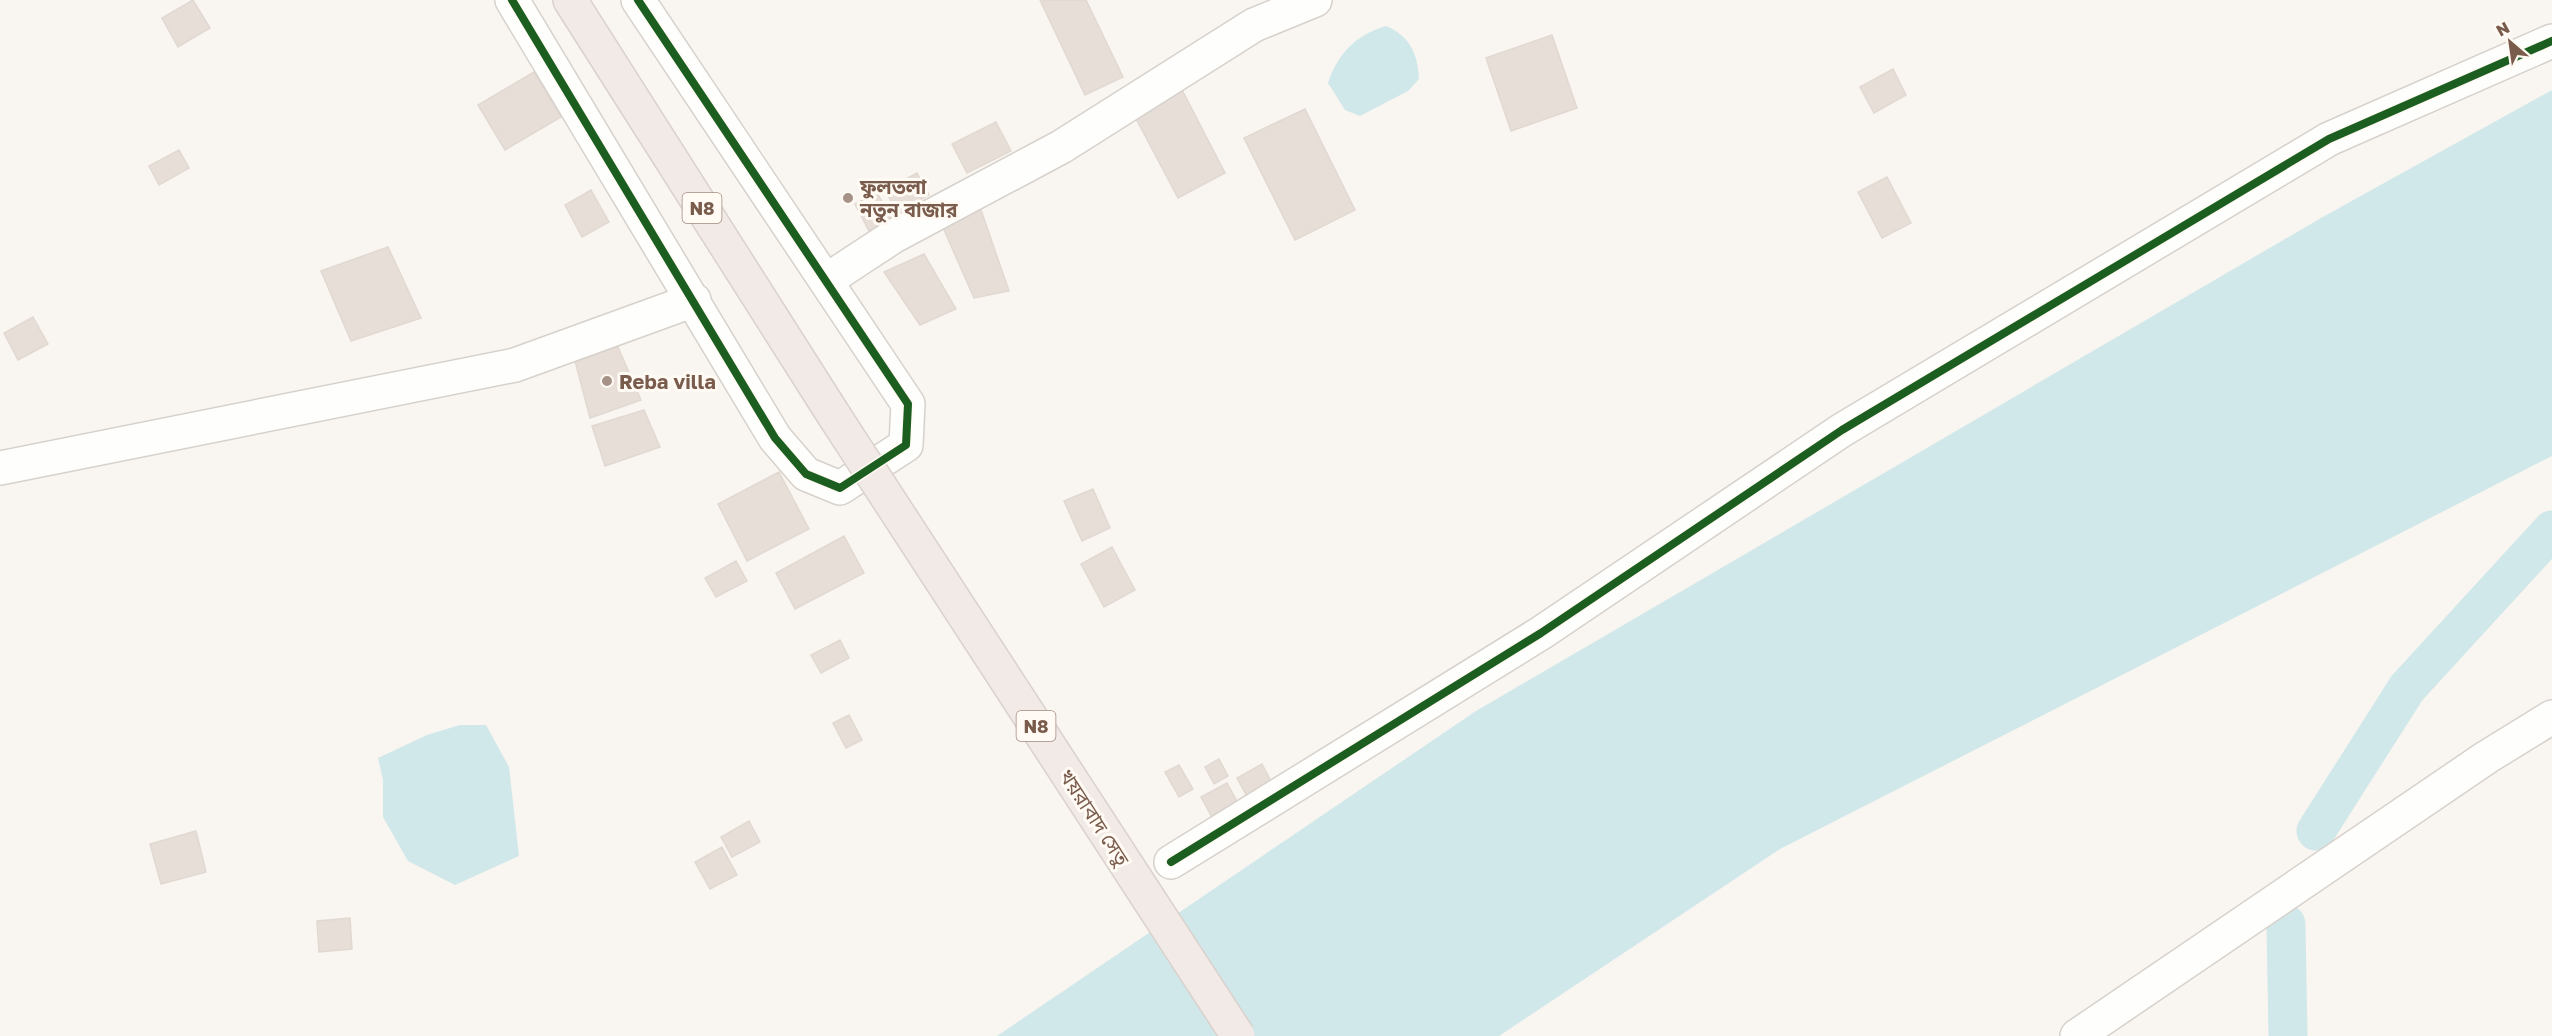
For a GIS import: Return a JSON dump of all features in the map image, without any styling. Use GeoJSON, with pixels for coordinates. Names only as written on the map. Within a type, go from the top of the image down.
{"type":"FeatureCollection","features":[{"type":"Feature","properties":{"kind":"highway","name":"খয়রাবাদ সেতু"},"geometry":{"type":"LineString","coordinates":[[570,0],[835,417],[1238,1036]]}},
{"type":"Feature","properties":{"kind":"street"},"geometry":{"type":"LineString","coordinates":[[512,0],[775,438],[806,474],[840,488],[906,445],[908,404],[638,0]]}},
{"type":"Feature","properties":{"kind":"street"},"geometry":{"type":"LineString","coordinates":[[827,280],[894,236],[1061,147],[1254,25],[1315,0]]}},
{"type":"Feature","properties":{"kind":"street"},"geometry":{"type":"LineString","coordinates":[[1171,862],[1540,633],[1842,430],[2329,139],[2552,41]]}},
{"type":"Feature","properties":{"kind":"street"},"geometry":{"type":"LineString","coordinates":[[0,468],[515,365],[694,300]]}},
{"type":"Feature","properties":{"kind":"street"},"geometry":{"type":"LineString","coordinates":[[2077,1036],[2487,757],[2552,717]]}},
{"type":"Feature","properties":{"kind":"water"},"geometry":{"type":"Polygon","coordinates":[[[1386,26],[1401,35],[1411,47],[1417,62],[1419,79],[1408,91],[1360,116],[1345,110],[1328,83],[1343,54],[1357,40],[1386,26]]]}},
{"type":"Feature","properties":{"kind":"water"},"geometry":{"type":"Polygon","coordinates":[[[2552,90],[2552,456],[1780,849],[1499,1036],[997,1036],[1476,711],[2321,218],[2552,90]]]}},
{"type":"Feature","properties":{"kind":"water"},"geometry":{"type":"Polygon","coordinates":[[[460,725],[486,725],[509,767],[519,856],[455,885],[408,861],[383,817],[383,780],[378,758],[427,735],[460,725]]]}},
{"type":"Feature","properties":{"kind":"building"},"geometry":{"type":"Polygon","coordinates":[[[193,0],[210,28],[178,47],[162,18],[193,0]]]}},
{"type":"Feature","properties":{"kind":"building"},"geometry":{"type":"Polygon","coordinates":[[[1040,0],[1086,0],[1123,77],[1085,95],[1040,0]]]}},
{"type":"Feature","properties":{"kind":"building"},"geometry":{"type":"Polygon","coordinates":[[[1552,35],[1577,108],[1511,131],[1486,58],[1552,35]]]}},
{"type":"Feature","properties":{"kind":"building"},"geometry":{"type":"Polygon","coordinates":[[[1893,69],[1906,95],[1874,113],[1860,87],[1893,69]]]}},
{"type":"Feature","properties":{"kind":"building"},"geometry":{"type":"Polygon","coordinates":[[[534,72],[561,117],[505,150],[478,105],[534,72]]]}},
{"type":"Feature","properties":{"kind":"building"},"geometry":{"type":"Polygon","coordinates":[[[1180,86],[1225,173],[1178,198],[1132,111],[1180,86]]]}},
{"type":"Feature","properties":{"kind":"building"},"geometry":{"type":"Polygon","coordinates":[[[1305,109],[1355,210],[1295,240],[1244,138],[1305,109]]]}},
{"type":"Feature","properties":{"kind":"building"},"geometry":{"type":"Polygon","coordinates":[[[996,122],[1011,151],[967,173],[952,144],[996,122]]]}},
{"type":"Feature","properties":{"kind":"building"},"geometry":{"type":"Polygon","coordinates":[[[179,150],[189,168],[159,185],[149,166],[179,150]]]}},
{"type":"Feature","properties":{"kind":"building"},"geometry":{"type":"Polygon","coordinates":[[[917,173],[929,195],[897,212],[885,190],[917,173]]]}},
{"type":"Feature","properties":{"kind":"building"},"geometry":{"type":"Polygon","coordinates":[[[1887,177],[1911,223],[1882,238],[1858,192],[1887,177]]]}},
{"type":"Feature","properties":{"kind":"building"},"geometry":{"type":"Polygon","coordinates":[[[591,190],[609,222],[582,237],[565,205],[591,190]]]}},
{"type":"Feature","properties":{"kind":"building"},"geometry":{"type":"Polygon","coordinates":[[[877,192],[892,221],[870,233],[855,204],[877,192]]]}},
{"type":"Feature","properties":{"kind":"building"},"geometry":{"type":"Polygon","coordinates":[[[981,210],[1009,291],[974,298],[941,223],[981,210]]]}},
{"type":"Feature","properties":{"kind":"building"},"geometry":{"type":"Polygon","coordinates":[[[388,247],[421,318],[351,341],[321,271],[388,247]]]}},
{"type":"Feature","properties":{"kind":"building"},"geometry":{"type":"Polygon","coordinates":[[[924,254],[956,309],[920,325],[884,272],[924,254]]]}},
{"type":"Feature","properties":{"kind":"building"},"geometry":{"type":"Polygon","coordinates":[[[33,317],[48,344],[18,360],[4,333],[33,317]]]}},
{"type":"Feature","properties":{"kind":"building","name":"Reba villa"},"geometry":{"type":"Polygon","coordinates":[[[618,347],[641,400],[590,418],[575,361],[618,347]]]}},
{"type":"Feature","properties":{"kind":"building"},"geometry":{"type":"Polygon","coordinates":[[[644,410],[660,447],[605,466],[592,426],[644,410]]]}},
{"type":"Feature","properties":{"kind":"building"},"geometry":{"type":"Polygon","coordinates":[[[779,472],[809,529],[747,561],[718,504],[779,472]]]}},
{"type":"Feature","properties":{"kind":"building"},"geometry":{"type":"Polygon","coordinates":[[[1093,489],[1110,528],[1082,541],[1064,501],[1093,489]]]}},
{"type":"Feature","properties":{"kind":"building"},"geometry":{"type":"Polygon","coordinates":[[[844,536],[864,573],[795,609],[776,573],[844,536]]]}},
{"type":"Feature","properties":{"kind":"building"},"geometry":{"type":"Polygon","coordinates":[[[1112,547],[1135,590],[1104,607],[1081,564],[1112,547]]]}},
{"type":"Feature","properties":{"kind":"building"},"geometry":{"type":"Polygon","coordinates":[[[736,561],[747,581],[716,597],[705,578],[736,561]]]}},
{"type":"Feature","properties":{"kind":"building"},"geometry":{"type":"Polygon","coordinates":[[[840,640],[849,658],[821,673],[811,655],[840,640]]]}},
{"type":"Feature","properties":{"kind":"building"},"geometry":{"type":"Polygon","coordinates":[[[849,715],[862,740],[846,748],[833,723],[849,715]]]}},
{"type":"Feature","properties":{"kind":"building"},"geometry":{"type":"Polygon","coordinates":[[[1219,759],[1228,776],[1214,784],[1205,767],[1219,759]]]}},
{"type":"Feature","properties":{"kind":"building"},"geometry":{"type":"Polygon","coordinates":[[[1262,764],[1274,787],[1249,800],[1237,778],[1262,764]]]}},
{"type":"Feature","properties":{"kind":"building"},"geometry":{"type":"Polygon","coordinates":[[[1179,765],[1193,789],[1179,797],[1165,772],[1179,765]]]}},
{"type":"Feature","properties":{"kind":"building"},"geometry":{"type":"Polygon","coordinates":[[[1227,783],[1239,805],[1213,819],[1201,797],[1227,783]]]}},
{"type":"Feature","properties":{"kind":"building"},"geometry":{"type":"Polygon","coordinates":[[[749,821],[760,842],[732,857],[721,837],[749,821]]]}},
{"type":"Feature","properties":{"kind":"building"},"geometry":{"type":"Polygon","coordinates":[[[196,831],[206,872],[161,884],[150,844],[196,831]]]}},
{"type":"Feature","properties":{"kind":"building"},"geometry":{"type":"Polygon","coordinates":[[[722,847],[737,875],[710,889],[695,862],[722,847]]]}},
{"type":"Feature","properties":{"kind":"building"},"geometry":{"type":"Polygon","coordinates":[[[350,918],[352,949],[319,952],[317,921],[350,918]]]}},
{"type":"Feature","properties":{"kind":"waterway"},"geometry":{"type":"LineString","coordinates":[[2316,831],[2407,688],[2552,530]]}},
{"type":"Feature","properties":{"kind":"waterway"},"geometry":{"type":"LineString","coordinates":[[2286,924],[2288,1036]]}},
{"type":"Feature","properties":{"kind":"cycle path"},"geometry":{"type":"LineString","coordinates":[[512,0],[775,438],[806,474],[840,488],[906,445],[908,404],[638,0]]}},
{"type":"Feature","properties":{"kind":"cycle path"},"geometry":{"type":"LineString","coordinates":[[1171,862],[1541,633],[1842,430],[2329,139],[2552,41]]}},
{"type":"Feature","properties":{"kind":"place","name":"ফুলতলা নতুন বাজার"},"geometry":{"type":"Point","coordinates":[848,198]}},
{"type":"Feature","properties":{"kind":"place","name":"Reba villa"},"geometry":{"type":"Point","coordinates":[607,381]}}]}
